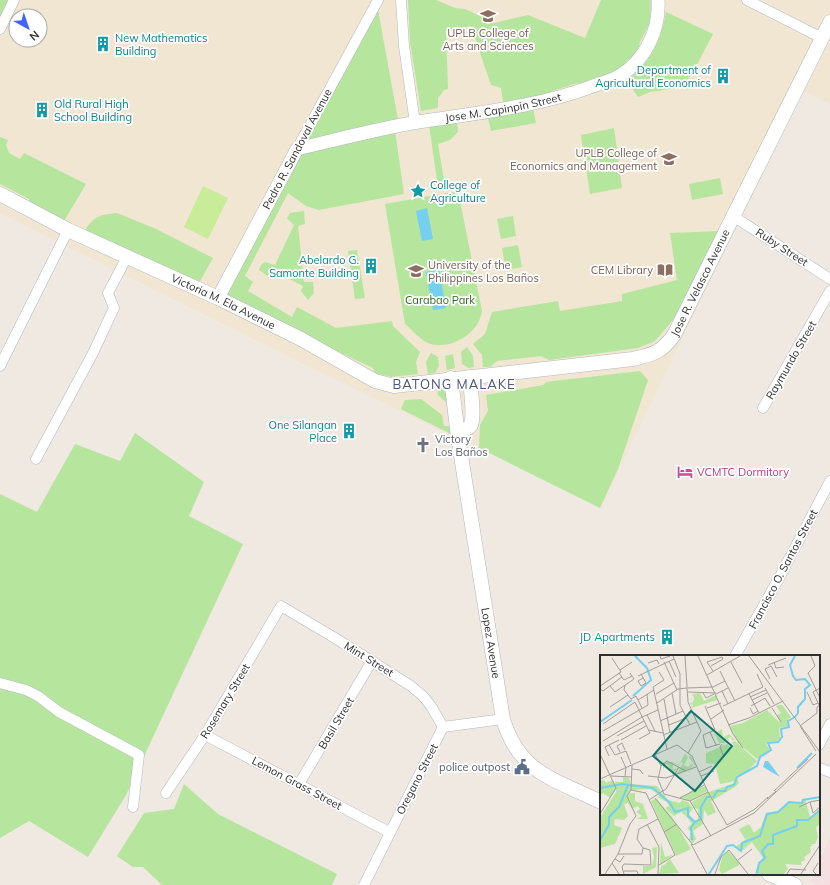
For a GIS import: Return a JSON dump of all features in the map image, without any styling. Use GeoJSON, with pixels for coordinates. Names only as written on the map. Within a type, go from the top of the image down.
{"type":"FeatureCollection","features":[{"type":"Feature","properties":{"kind":"main road","name":"Jose R. Velasco Avenue"},"geometry":{"type":"LineString","coordinates":[[451,378],[633,359],[655,354],[666,346],[674,335],[830,22]]}},
{"type":"Feature","properties":{"kind":"main road","name":"Victoria M. Ela Avenue"},"geometry":{"type":"LineString","coordinates":[[0,194],[68,230],[218,298],[301,339],[375,381],[394,386],[451,378]]}},
{"type":"Feature","properties":{"kind":"main road"},"geometry":{"type":"LineString","coordinates":[[458,434],[467,429],[471,424],[470,376]]}},
{"type":"Feature","properties":{"kind":"main road","name":"Lopez Avenue"},"geometry":{"type":"LineString","coordinates":[[451,378],[458,434],[503,718],[508,736],[522,758],[540,772],[600,802]]}},
{"type":"Feature","properties":{"kind":"main road"},"geometry":{"type":"LineString","coordinates":[[771,875],[795,885]]}},
{"type":"Feature","properties":{"kind":"street"},"geometry":{"type":"LineString","coordinates":[[0,29],[14,0]]}},
{"type":"Feature","properties":{"kind":"street","name":"Pedro R. Sandoval Avenue"},"geometry":{"type":"LineString","coordinates":[[218,298],[378,0]]}},
{"type":"Feature","properties":{"kind":"street"},"geometry":{"type":"LineString","coordinates":[[401,0],[404,46],[415,123]]}},
{"type":"Feature","properties":{"kind":"street"},"geometry":{"type":"LineString","coordinates":[[403,13],[405,0]]}},
{"type":"Feature","properties":{"kind":"street","name":"Jose M. Capinpin Street"},"geometry":{"type":"LineString","coordinates":[[297,149],[415,123],[500,110],[566,96],[620,76],[632,66],[650,41],[659,14],[658,0]]}},
{"type":"Feature","properties":{"kind":"street"},"geometry":{"type":"LineString","coordinates":[[747,0],[822,38]]}},
{"type":"Feature","properties":{"kind":"street","name":"Ruby Street"},"geometry":{"type":"LineString","coordinates":[[733,216],[830,279]]}},
{"type":"Feature","properties":{"kind":"street"},"geometry":{"type":"LineString","coordinates":[[0,366],[68,230]]}},
{"type":"Feature","properties":{"kind":"street"},"geometry":{"type":"LineString","coordinates":[[36,459],[93,353],[114,308],[108,294],[127,257]]}},
{"type":"Feature","properties":{"kind":"street","name":"Raymundo Street"},"geometry":{"type":"LineString","coordinates":[[763,408],[830,291]]}},
{"type":"Feature","properties":{"kind":"street","name":"Francisco O. Santos Street"},"geometry":{"type":"LineString","coordinates":[[736,655],[779,578],[830,480]]}},
{"type":"Feature","properties":{"kind":"street","name":"Mint Street"},"geometry":{"type":"LineString","coordinates":[[281,606],[372,661],[423,696],[435,711],[443,727]]}},
{"type":"Feature","properties":{"kind":"street","name":"Rosemary Street"},"geometry":{"type":"LineString","coordinates":[[166,793],[205,735],[281,606]]}},
{"type":"Feature","properties":{"kind":"street","name":"Basil Street"},"geometry":{"type":"LineString","coordinates":[[299,784],[372,661]]}},
{"type":"Feature","properties":{"kind":"street"},"geometry":{"type":"LineString","coordinates":[[0,683],[32,693],[59,712],[139,755],[133,807]]}},
{"type":"Feature","properties":{"kind":"street"},"geometry":{"type":"LineString","coordinates":[[443,727],[503,718]]}},
{"type":"Feature","properties":{"kind":"street"},"geometry":{"type":"LineString","coordinates":[[820,743],[830,724]]}},
{"type":"Feature","properties":{"kind":"street","name":"Oregano Street"},"geometry":{"type":"LineString","coordinates":[[364,885],[443,727]]}},
{"type":"Feature","properties":{"kind":"street","name":"Lemon Grass Street"},"geometry":{"type":"LineString","coordinates":[[205,735],[390,832]]}},
{"type":"Feature","properties":{"kind":"street"},"geometry":{"type":"LineString","coordinates":[[820,768],[830,772]]}},
{"type":"Feature","properties":{"kind":"shaded area","name":"University of the Philippines Los Baños"},"geometry":{"type":"Polygon","coordinates":[[[0,0],[830,0],[830,36],[812,73],[830,38],[830,104],[803,91],[600,508],[554,484],[293,359],[0,213],[0,0]]]}},
{"type":"Feature","properties":{"kind":"shaded area"},"geometry":{"type":"Polygon","coordinates":[[[830,838],[830,885],[818,885],[810,881],[813,875],[820,875],[820,860],[830,838]]]}},
{"type":"Feature","properties":{"kind":"green space"},"geometry":{"type":"Polygon","coordinates":[[[0,0],[12,0],[8,8],[0,26],[0,0]]]}},
{"type":"Feature","properties":{"kind":"green space"},"geometry":{"type":"Polygon","coordinates":[[[408,0],[436,0],[455,8],[465,9],[495,23],[528,15],[585,38],[601,0],[651,0],[650,23],[634,58],[627,60],[624,68],[601,81],[598,77],[591,79],[581,87],[578,83],[552,91],[549,97],[520,101],[518,99],[503,102],[501,88],[491,85],[471,26],[446,31],[448,89],[444,90],[438,98],[438,108],[421,111],[410,42],[408,0]]]}},
{"type":"Feature","properties":{"kind":"green space"},"geometry":{"type":"Polygon","coordinates":[[[377,4],[398,120],[395,131],[404,194],[319,210],[306,206],[288,193],[245,276],[253,282],[248,291],[292,317],[297,307],[336,328],[392,321],[393,326],[420,352],[416,362],[418,374],[391,377],[375,373],[373,368],[222,297],[377,4]]]}},
{"type":"Feature","properties":{"kind":"green space"},"geometry":{"type":"Polygon","coordinates":[[[666,12],[713,34],[693,72],[682,87],[650,92],[638,97],[627,80],[643,66],[654,50],[661,32],[666,12]]]}},
{"type":"Feature","properties":{"kind":"green space"},"geometry":{"type":"Polygon","coordinates":[[[533,108],[536,123],[491,131],[488,119],[457,123],[458,132],[450,140],[438,144],[445,186],[438,187],[429,125],[533,108]]]}},
{"type":"Feature","properties":{"kind":"green space"},"geometry":{"type":"Polygon","coordinates":[[[614,128],[622,188],[590,194],[581,135],[614,128]]]}},
{"type":"Feature","properties":{"kind":"green space"},"geometry":{"type":"Polygon","coordinates":[[[0,137],[8,140],[6,145],[9,153],[20,159],[24,153],[86,184],[64,221],[29,204],[29,199],[0,184],[0,137]]]}},
{"type":"Feature","properties":{"kind":"green space"},"geometry":{"type":"Polygon","coordinates":[[[720,178],[723,194],[692,200],[689,184],[720,178]]]}},
{"type":"Feature","properties":{"kind":"green space"},"geometry":{"type":"Polygon","coordinates":[[[203,186],[228,198],[208,239],[184,227],[203,186]]]}},
{"type":"Feature","properties":{"kind":"green space","name":"Carabao Park"},"geometry":{"type":"Polygon","coordinates":[[[458,191],[482,311],[477,324],[466,336],[454,343],[440,345],[426,342],[405,324],[385,204],[458,191]]]}},
{"type":"Feature","properties":{"kind":"green space"},"geometry":{"type":"Polygon","coordinates":[[[304,211],[305,224],[298,226],[304,282],[313,282],[314,293],[308,300],[301,291],[303,286],[276,272],[272,279],[259,270],[261,265],[265,262],[275,265],[294,225],[287,218],[290,213],[304,211]]]}},
{"type":"Feature","properties":{"kind":"green space"},"geometry":{"type":"Polygon","coordinates":[[[117,213],[156,229],[213,258],[199,283],[85,230],[92,221],[98,217],[106,214],[117,213]]]}},
{"type":"Feature","properties":{"kind":"green space"},"geometry":{"type":"Polygon","coordinates":[[[513,216],[516,236],[501,239],[497,219],[513,216]]]}},
{"type":"Feature","properties":{"kind":"green space"},"geometry":{"type":"Polygon","coordinates":[[[720,231],[673,320],[655,341],[638,348],[549,360],[541,356],[497,361],[490,367],[483,367],[482,355],[473,344],[485,334],[492,312],[558,301],[560,311],[622,301],[622,294],[677,280],[670,233],[720,231]]]}},
{"type":"Feature","properties":{"kind":"green space"},"geometry":{"type":"Polygon","coordinates":[[[518,245],[522,267],[506,270],[502,248],[518,245]]]}},
{"type":"Feature","properties":{"kind":"green space"},"geometry":{"type":"Polygon","coordinates":[[[357,250],[365,298],[355,299],[348,251],[357,250]]]}},
{"type":"Feature","properties":{"kind":"green space"},"geometry":{"type":"Polygon","coordinates":[[[467,347],[473,356],[474,367],[469,368],[462,364],[461,352],[467,347]]]}},
{"type":"Feature","properties":{"kind":"green space"},"geometry":{"type":"Polygon","coordinates":[[[431,353],[438,357],[439,366],[435,373],[428,374],[426,362],[431,353]]]}},
{"type":"Feature","properties":{"kind":"green space"},"geometry":{"type":"Polygon","coordinates":[[[453,354],[455,368],[447,370],[445,356],[453,354]]]}},
{"type":"Feature","properties":{"kind":"green space"},"geometry":{"type":"Polygon","coordinates":[[[640,371],[648,380],[618,469],[600,508],[479,448],[480,425],[488,411],[486,395],[543,385],[546,382],[640,371]]]}},
{"type":"Feature","properties":{"kind":"green space"},"geometry":{"type":"Polygon","coordinates":[[[437,383],[449,389],[451,407],[438,395],[437,383]]]}},
{"type":"Feature","properties":{"kind":"green space"},"geometry":{"type":"Polygon","coordinates":[[[421,399],[442,415],[444,426],[450,426],[451,434],[401,409],[405,400],[421,399]]]}},
{"type":"Feature","properties":{"kind":"green space"},"geometry":{"type":"Polygon","coordinates":[[[135,433],[204,482],[189,516],[243,544],[126,795],[88,857],[29,821],[0,838],[0,494],[37,512],[75,444],[120,461],[135,433]]]}},
{"type":"Feature","properties":{"kind":"green space"},"geometry":{"type":"Polygon","coordinates":[[[184,784],[218,814],[337,874],[332,885],[162,885],[143,867],[133,867],[117,856],[144,813],[174,809],[184,784]]]}},
{"type":"Feature","properties":{"kind":"water"},"geometry":{"type":"Polygon","coordinates":[[[427,208],[433,239],[422,241],[416,211],[427,208]]]}},
{"type":"Feature","properties":{"kind":"water"},"geometry":{"type":"Polygon","coordinates":[[[439,270],[446,308],[433,310],[426,272],[439,270]]]}},
{"type":"Feature","properties":{"kind":"place","name":"UPLB College of Arts and Sciences"},"geometry":{"type":"Point","coordinates":[488,16]}},
{"type":"Feature","properties":{"kind":"place","name":"New Mathematics Building"},"geometry":{"type":"Point","coordinates":[103,44]}},
{"type":"Feature","properties":{"kind":"place","name":"Department of Agricultural Economics"},"geometry":{"type":"Point","coordinates":[723,76]}},
{"type":"Feature","properties":{"kind":"place","name":"Old Rural High School Building"},"geometry":{"type":"Point","coordinates":[42,110]}},
{"type":"Feature","properties":{"kind":"place","name":"UPLB College of Economics and Management"},"geometry":{"type":"Point","coordinates":[669,159]}},
{"type":"Feature","properties":{"kind":"place","name":"College of Agriculture"},"geometry":{"type":"Point","coordinates":[418,191]}},
{"type":"Feature","properties":{"kind":"place","name":"Abelardo G. Samonte Building"},"geometry":{"type":"Point","coordinates":[371,266]}},
{"type":"Feature","properties":{"kind":"place","name":"CEM Library"},"geometry":{"type":"Point","coordinates":[665,270]}},
{"type":"Feature","properties":{"kind":"place","name":"University of the Philippines Los Baños"},"geometry":{"type":"Point","coordinates":[416,271]}},
{"type":"Feature","properties":{"kind":"place","name":"One Silangan Place"},"geometry":{"type":"Point","coordinates":[349,431]}},
{"type":"Feature","properties":{"kind":"place","name":"Victory Los Baños"},"geometry":{"type":"Point","coordinates":[423,445]}},
{"type":"Feature","properties":{"kind":"place","name":"VCMTC Dormitory"},"geometry":{"type":"Point","coordinates":[685,472]}},
{"type":"Feature","properties":{"kind":"place","name":"JD Apartments"},"geometry":{"type":"Point","coordinates":[667,637]}},
{"type":"Feature","properties":{"kind":"place","name":"police outpost"},"geometry":{"type":"Point","coordinates":[522,767]}},
{"type":"Feature","properties":{"kind":"district","name":"BATONG MALAKE"},"geometry":{"type":"Point","coordinates":[454,384]}}]}
